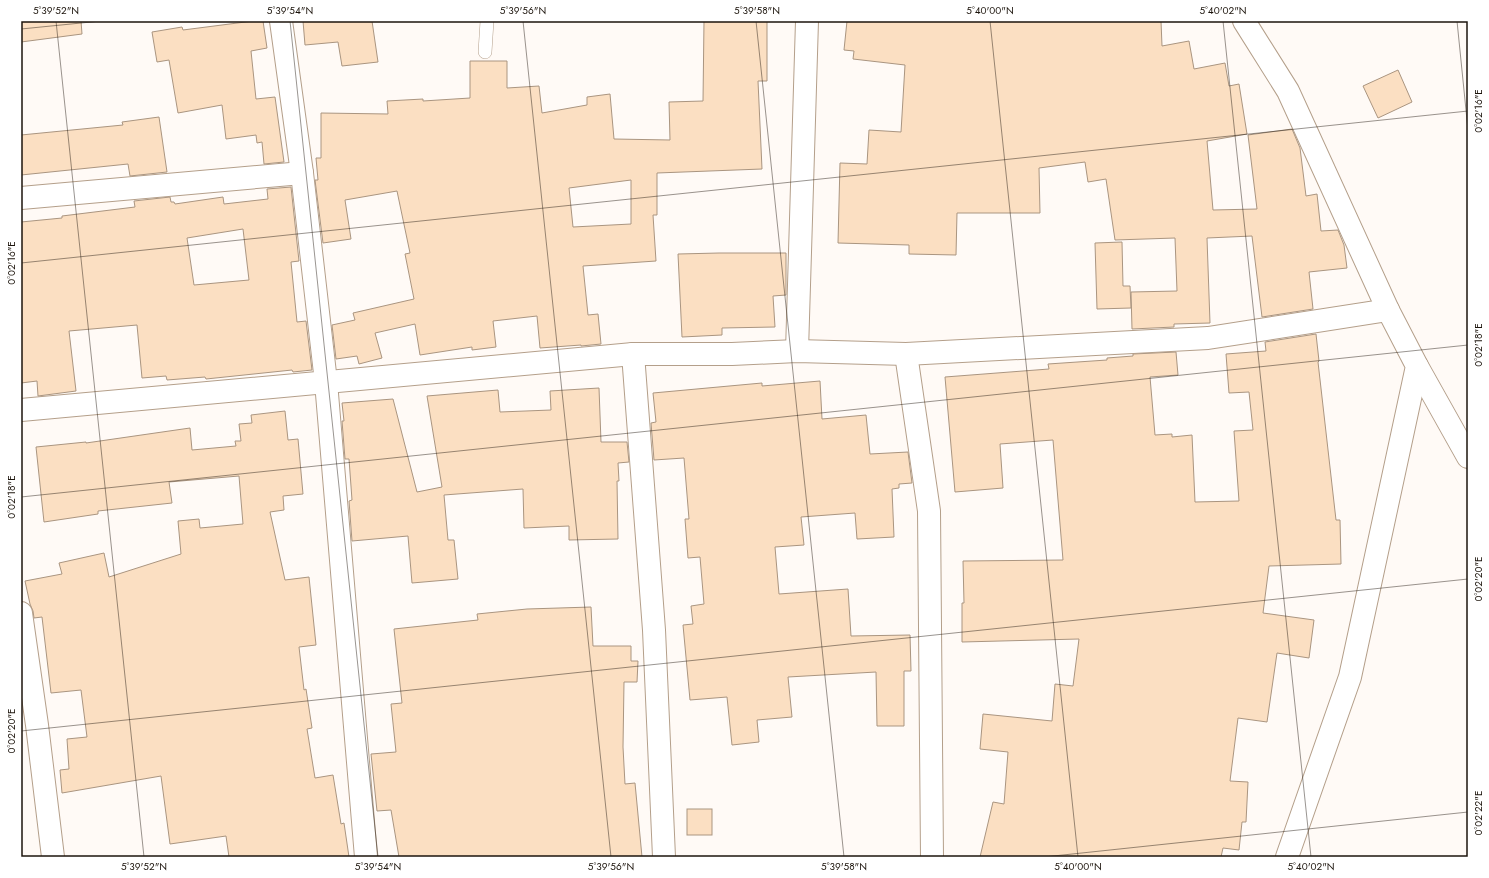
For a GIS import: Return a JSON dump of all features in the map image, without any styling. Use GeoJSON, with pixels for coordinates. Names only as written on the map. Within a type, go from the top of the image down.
{"type":"FeatureCollection","features":[{"type":"Feature","properties":{"kind":"street"},"geometry":{"type":"LineString","coordinates":[[281,21],[302,173],[326,382],[366,857]]}},
{"type":"Feature","properties":{"kind":"street"},"geometry":{"type":"LineString","coordinates":[[796,350],[807,21]]}},
{"type":"Feature","properties":{"kind":"street"},"geometry":{"type":"LineString","coordinates":[[1244,21],[1288,91],[1388,310],[1417,366],[1468,456]]}},
{"type":"Feature","properties":{"kind":"street"},"geometry":{"type":"LineString","coordinates":[[21,198],[302,173]]}},
{"type":"Feature","properties":{"kind":"street"},"geometry":{"type":"LineString","coordinates":[[21,410],[633,354],[732,354],[796,350],[906,354],[1208,338],[1388,310]]}},
{"type":"Feature","properties":{"kind":"street"},"geometry":{"type":"LineString","coordinates":[[633,354],[654,630],[664,857]]}},
{"type":"Feature","properties":{"kind":"street"},"geometry":{"type":"LineString","coordinates":[[906,354],[928,511],[932,857]]}},
{"type":"Feature","properties":{"kind":"street"},"geometry":{"type":"LineString","coordinates":[[1287,857],[1350,677],[1417,366]]}},
{"type":"Feature","properties":{"kind":"street"},"geometry":{"type":"LineString","coordinates":[[21,613],[37,725],[53,857]]}},
{"type":"Feature","properties":{"kind":"lane"},"geometry":{"type":"LineString","coordinates":[[485,52],[487,21]]}},
{"type":"Feature","properties":{"kind":"building"},"geometry":{"type":"Polygon","coordinates":[[[21,21],[81,21],[82,34],[21,42],[21,21]]]}},
{"type":"Feature","properties":{"kind":"building"},"geometry":{"type":"Polygon","coordinates":[[[263,21],[267,48],[251,51],[256,99],[275,97],[284,162],[264,164],[262,142],[257,143],[256,135],[226,139],[222,105],[178,113],[169,60],[157,62],[152,32],[182,27],[183,30],[263,21]]]}},
{"type":"Feature","properties":{"kind":"building"},"geometry":{"type":"Polygon","coordinates":[[[303,21],[372,21],[378,62],[342,66],[338,42],[305,45],[303,21]]]}},
{"type":"Feature","properties":{"kind":"building"},"geometry":{"type":"Polygon","coordinates":[[[704,21],[767,21],[767,81],[758,81],[762,169],[657,173],[657,215],[653,215],[656,261],[583,266],[588,315],[598,314],[601,344],[540,348],[537,316],[493,321],[496,347],[472,350],[472,347],[420,355],[415,324],[375,333],[382,358],[359,364],[357,356],[336,359],[332,325],[355,320],[353,313],[414,299],[405,254],[410,253],[397,191],[345,200],[351,239],[323,243],[315,180],[318,180],[316,158],[321,158],[321,113],[388,114],[387,101],[423,99],[423,101],[470,98],[470,61],[507,61],[507,88],[539,86],[542,113],[587,105],[587,97],[610,94],[614,139],[670,140],[669,102],[703,101],[704,21]],[[631,180],[569,188],[573,227],[631,224],[631,180]]]}},
{"type":"Feature","properties":{"kind":"building"},"geometry":{"type":"Polygon","coordinates":[[[847,21],[1161,21],[1162,46],[1189,41],[1194,69],[1225,63],[1229,86],[1239,84],[1247,134],[1207,141],[1213,210],[1257,209],[1248,135],[1292,129],[1300,148],[1306,196],[1317,194],[1321,231],[1338,230],[1344,245],[1347,268],[1309,272],[1313,309],[1262,317],[1252,236],[1207,238],[1210,323],[1174,324],[1174,327],[1132,329],[1131,292],[1177,291],[1175,238],[1115,240],[1106,179],[1088,182],[1085,162],[1039,168],[1040,213],[957,213],[956,255],[909,254],[909,245],[838,243],[840,163],[867,164],[869,130],[901,132],[905,65],[853,59],[854,51],[844,50],[847,21]]]}},
{"type":"Feature","properties":{"kind":"building"},"geometry":{"type":"Polygon","coordinates":[[[1398,70],[1412,102],[1378,118],[1363,86],[1398,70]]]}},
{"type":"Feature","properties":{"kind":"building"},"geometry":{"type":"Polygon","coordinates":[[[159,117],[167,172],[130,176],[128,164],[21,175],[21,135],[123,125],[122,122],[159,117]]]}},
{"type":"Feature","properties":{"kind":"building"},"geometry":{"type":"Polygon","coordinates":[[[291,187],[299,261],[291,262],[297,322],[306,321],[312,370],[293,372],[292,370],[206,379],[205,377],[167,380],[166,376],[142,378],[137,325],[69,331],[76,391],[38,396],[37,381],[21,383],[21,222],[62,218],[62,216],[135,207],[134,201],[170,197],[171,202],[174,202],[175,204],[223,197],[224,204],[268,199],[267,189],[291,187]],[[243,229],[187,238],[194,285],[249,280],[243,229]]]}},
{"type":"Feature","properties":{"kind":"building"},"geometry":{"type":"Polygon","coordinates":[[[1122,242],[1123,286],[1130,286],[1131,308],[1097,309],[1095,243],[1122,242]]]}},
{"type":"Feature","properties":{"kind":"building"},"geometry":{"type":"Polygon","coordinates":[[[786,253],[786,295],[773,296],[775,327],[722,328],[722,335],[682,337],[678,254],[786,253]]]}},
{"type":"Feature","properties":{"kind":"building"},"geometry":{"type":"Polygon","coordinates":[[[1316,334],[1336,520],[1340,520],[1341,564],[1269,566],[1263,613],[1314,620],[1309,658],[1277,653],[1267,722],[1238,718],[1230,781],[1248,782],[1246,822],[1242,822],[1239,850],[1223,848],[1221,857],[980,857],[993,802],[1004,804],[1008,752],[980,749],[983,714],[1052,721],[1055,684],[1073,686],[1079,639],[962,642],[962,603],[964,603],[963,561],[1063,560],[1053,440],[1000,444],[1003,488],[955,492],[945,377],[1049,369],[1048,364],[1107,360],[1107,358],[1133,356],[1133,354],[1176,352],[1178,375],[1150,377],[1155,435],[1172,434],[1172,437],[1192,435],[1195,502],[1239,501],[1234,431],[1253,430],[1249,392],[1229,393],[1226,354],[1266,351],[1265,342],[1316,334]]]}},
{"type":"Feature","properties":{"kind":"building"},"geometry":{"type":"Polygon","coordinates":[[[820,381],[822,419],[866,415],[870,454],[908,452],[912,483],[899,484],[899,488],[892,489],[894,537],[857,539],[855,513],[801,517],[804,545],[775,547],[779,594],[848,589],[851,636],[910,635],[911,671],[904,671],[904,726],[877,726],[876,672],[788,677],[792,717],[757,720],[759,742],[732,745],[727,697],[690,700],[683,625],[693,624],[691,606],[704,604],[700,557],[688,558],[685,519],[689,519],[684,458],[654,460],[651,423],[656,422],[653,393],[762,383],[762,386],[820,381]]]}},
{"type":"Feature","properties":{"kind":"building"},"geometry":{"type":"Polygon","coordinates":[[[599,388],[601,442],[627,442],[629,462],[618,463],[618,539],[569,540],[569,526],[524,528],[523,489],[444,495],[448,540],[454,540],[458,579],[412,583],[408,536],[352,541],[349,501],[352,500],[349,459],[345,459],[342,403],[393,399],[417,492],[442,487],[427,396],[498,390],[500,412],[551,410],[550,391],[599,388]]]}},
{"type":"Feature","properties":{"kind":"building"},"geometry":{"type":"Polygon","coordinates":[[[285,411],[288,440],[298,439],[303,494],[283,496],[284,510],[270,512],[285,580],[309,577],[316,645],[299,647],[304,690],[306,689],[312,728],[307,729],[315,778],[333,775],[341,824],[344,823],[349,857],[229,857],[226,836],[170,844],[161,776],[62,793],[60,770],[69,769],[67,739],[87,737],[81,690],[51,693],[42,617],[34,618],[25,581],[62,574],[59,563],[104,553],[109,577],[181,554],[178,521],[199,519],[200,528],[243,524],[239,476],[169,482],[172,503],[98,511],[98,514],[44,522],[36,447],[86,443],[190,428],[192,450],[236,446],[235,441],[241,441],[239,424],[252,423],[251,415],[285,411]]]}},
{"type":"Feature","properties":{"kind":"building"},"geometry":{"type":"Polygon","coordinates":[[[591,607],[593,646],[631,646],[631,661],[638,661],[637,682],[624,682],[623,747],[625,784],[635,783],[642,857],[399,857],[391,810],[377,811],[371,754],[396,752],[391,704],[402,703],[394,629],[478,620],[477,614],[527,609],[591,607]]]}},
{"type":"Feature","properties":{"kind":"building"},"geometry":{"type":"Polygon","coordinates":[[[687,809],[712,809],[712,835],[687,835],[687,809]]]}}]}
